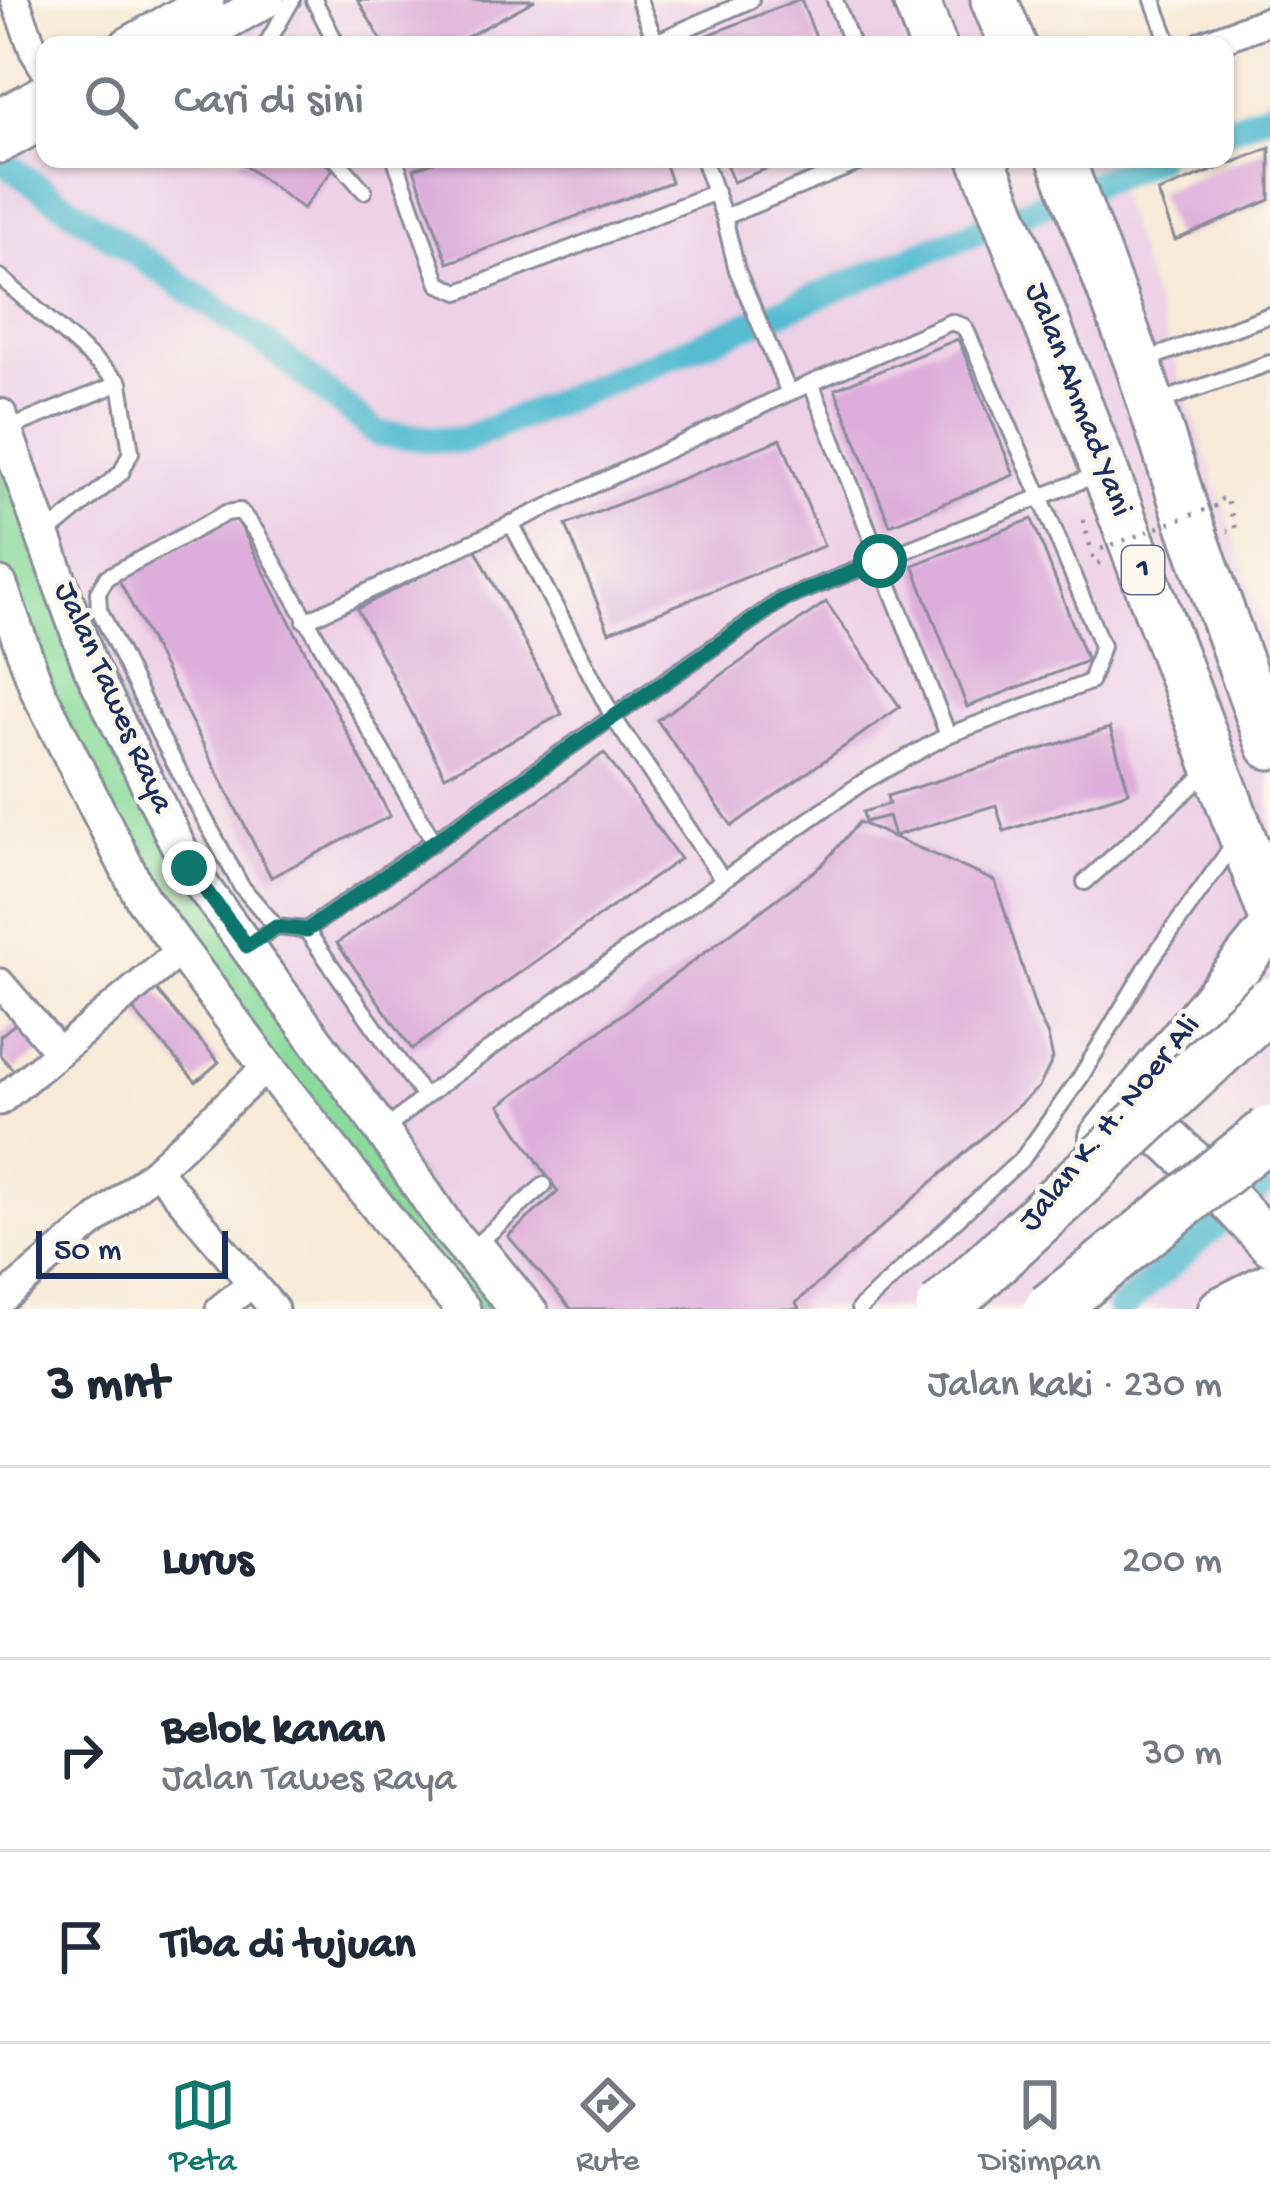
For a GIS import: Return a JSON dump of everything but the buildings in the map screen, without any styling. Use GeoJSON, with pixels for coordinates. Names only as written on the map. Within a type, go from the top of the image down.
{"type":"FeatureCollection","features":[{"type":"Feature","properties":{"kind":"highway"},"geometry":{"type":"LineString","coordinates":[[916,0],[930,36]]}},
{"type":"Feature","properties":{"kind":"highway"},"geometry":{"type":"LineString","coordinates":[[994,0],[1009,36]]}},
{"type":"Feature","properties":{"kind":"highway","name":"Jalan Ahmad Yani"},"geometry":{"type":"LineString","coordinates":[[986,168],[1270,911]]}},
{"type":"Feature","properties":{"kind":"highway","name":"Jalan Ahmad Yani"},"geometry":{"type":"LineString","coordinates":[[1063,168],[1145,384],[1270,746]]}},
{"type":"Feature","properties":{"kind":"highway"},"geometry":{"type":"LineString","coordinates":[[942,1309],[1270,1003]]}},
{"type":"Feature","properties":{"kind":"highway"},"geometry":{"type":"LineString","coordinates":[[1050,1309],[1270,1132]]}},
{"type":"Feature","properties":{"kind":"main road","name":"Jalan K. H. Noer Ali"},"geometry":{"type":"LineString","coordinates":[[942,1309],[1026,1232],[1270,928]]}},
{"type":"Feature","properties":{"kind":"main road"},"geometry":{"type":"LineString","coordinates":[[1120,1113],[1168,1139],[1270,1243]]}},
{"type":"Feature","properties":{"kind":"main road"},"geometry":{"type":"LineString","coordinates":[[1220,1309],[1270,1284]]}},
{"type":"Feature","properties":{"kind":"street"},"geometry":{"type":"LineString","coordinates":[[15,0],[36,52]]}},
{"type":"Feature","properties":{"kind":"street"},"geometry":{"type":"LineString","coordinates":[[201,36],[267,0]]}},
{"type":"Feature","properties":{"kind":"street"},"geometry":{"type":"LineString","coordinates":[[142,36],[199,2]]}},
{"type":"Feature","properties":{"kind":"street"},"geometry":{"type":"LineString","coordinates":[[0,18],[36,57]]}},
{"type":"Feature","properties":{"kind":"street"},"geometry":{"type":"LineString","coordinates":[[1228,36],[1270,20]]}},
{"type":"Feature","properties":{"kind":"street"},"geometry":{"type":"LineString","coordinates":[[17,129],[36,103]]}},
{"type":"Feature","properties":{"kind":"street","name":"Jalan Tawes Raya"},"geometry":{"type":"LineString","coordinates":[[2,423],[90,665],[189,868],[517,1309]]}},
{"type":"Feature","properties":{"kind":"street","name":"Jalan Tawes Raya"},"geometry":{"type":"LineString","coordinates":[[0,585],[38,691],[142,898],[267,1067],[463,1309]]}},
{"type":"Feature","properties":{"kind":"street"},"geometry":{"type":"LineString","coordinates":[[38,691],[90,665]]}},
{"type":"Feature","properties":{"kind":"street"},"geometry":{"type":"LineString","coordinates":[[142,898],[189,868]]}},
{"type":"Feature","properties":{"kind":"street"},"geometry":{"type":"LineString","coordinates":[[0,1101],[180,951]]}},
{"type":"Feature","properties":{"kind":"street"},"geometry":{"type":"LineString","coordinates":[[0,983],[59,1052]]}},
{"type":"Feature","properties":{"kind":"street"},"geometry":{"type":"LineString","coordinates":[[0,1301],[156,1170],[267,1067]]}},
{"type":"Feature","properties":{"kind":"street"},"geometry":{"type":"LineString","coordinates":[[156,1170],[274,1309]]}},
{"type":"Feature","properties":{"kind":"street"},"geometry":{"type":"LineString","coordinates":[[420,1260],[467,1240]]}},
{"type":"Feature","properties":{"kind":"street"},"geometry":{"type":"LineString","coordinates":[[220,1309],[252,1283]]}},
{"type":"Feature","properties":{"kind":"lane"},"geometry":{"type":"LineString","coordinates":[[271,36],[292,0]]}},
{"type":"Feature","properties":{"kind":"lane"},"geometry":{"type":"LineString","coordinates":[[314,0],[332,36]]}},
{"type":"Feature","properties":{"kind":"lane"},"geometry":{"type":"LineString","coordinates":[[639,0],[651,36]]}},
{"type":"Feature","properties":{"kind":"lane"},"geometry":{"type":"LineString","coordinates":[[672,36],[751,0]]}},
{"type":"Feature","properties":{"kind":"lane"},"geometry":{"type":"LineString","coordinates":[[835,0],[849,36]]}},
{"type":"Feature","properties":{"kind":"lane"},"geometry":{"type":"LineString","coordinates":[[1153,0],[1167,36]]}},
{"type":"Feature","properties":{"kind":"lane"},"geometry":{"type":"LineString","coordinates":[[344,168],[364,191]]}},
{"type":"Feature","properties":{"kind":"lane"},"geometry":{"type":"LineString","coordinates":[[398,168],[439,284],[459,292],[716,192]]}},
{"type":"Feature","properties":{"kind":"lane"},"geometry":{"type":"LineString","coordinates":[[707,168],[737,270],[789,393]]}},
{"type":"Feature","properties":{"kind":"lane"},"geometry":{"type":"LineString","coordinates":[[724,217],[846,168]]}},
{"type":"Feature","properties":{"kind":"lane"},"geometry":{"type":"LineString","coordinates":[[0,277],[120,383],[131,452],[121,473],[43,537]]}},
{"type":"Feature","properties":{"kind":"lane"},"geometry":{"type":"LineString","coordinates":[[1145,384],[1270,315]]}},
{"type":"Feature","properties":{"kind":"lane"},"geometry":{"type":"LineString","coordinates":[[305,622],[789,393],[941,324],[958,323],[968,332],[1102,646],[1090,682],[948,735],[863,782],[424,1096],[383,1132]]}},
{"type":"Feature","properties":{"kind":"lane"},"geometry":{"type":"LineString","coordinates":[[1145,384],[1270,363]]}},
{"type":"Feature","properties":{"kind":"lane"},"geometry":{"type":"LineString","coordinates":[[2,423],[120,383]]}},
{"type":"Feature","properties":{"kind":"lane"},"geometry":{"type":"LineString","coordinates":[[811,383],[948,735]]}},
{"type":"Feature","properties":{"kind":"lane"},"geometry":{"type":"LineString","coordinates":[[247,946],[276,927],[307,930],[782,600],[1105,471]]}},
{"type":"Feature","properties":{"kind":"lane"},"geometry":{"type":"LineString","coordinates":[[276,927],[242,886],[159,734],[99,609],[98,592],[106,578],[226,513],[243,513],[257,533],[434,842]]}},
{"type":"Feature","properties":{"kind":"lane"},"geometry":{"type":"LineString","coordinates":[[511,523],[613,717],[723,880]]}},
{"type":"Feature","properties":{"kind":"lane"},"geometry":{"type":"LineString","coordinates":[[1085,882],[1215,765]]}},
{"type":"Feature","properties":{"kind":"lane"},"geometry":{"type":"LineString","coordinates":[[859,1309],[1023,1158],[1151,960],[1240,834]]}},
{"type":"Feature","properties":{"kind":"lane"},"geometry":{"type":"LineString","coordinates":[[307,930],[424,1096]]}},
{"type":"Feature","properties":{"kind":"lane"},"geometry":{"type":"LineString","coordinates":[[540,1309],[467,1240],[544,1185]]}},
{"type":"Feature","properties":{"kind":"path"},"geometry":{"type":"LineString","coordinates":[[1101,549],[1217,505]]}},
{"type":"Feature","properties":{"kind":"shaded area"},"geometry":{"type":"Polygon","coordinates":[[[267,0],[994,0],[1009,36],[201,36],[267,0]]]}},
{"type":"Feature","properties":{"kind":"shaded area"},"geometry":{"type":"Polygon","coordinates":[[[36,126],[36,168],[1109,168],[1270,642],[1270,1309],[521,1309],[189,868],[0,416],[0,146],[36,126]]]}},
{"type":"Feature","properties":{"kind":"green space"},"geometry":{"type":"Polygon","coordinates":[[[0,416],[189,868],[516,1309],[463,1309],[180,951],[0,585],[0,416]]]}},
{"type":"Feature","properties":{"kind":"waterway"},"geometry":{"type":"LineString","coordinates":[[1234,126],[1270,112]]}},
{"type":"Feature","properties":{"kind":"waterway"},"geometry":{"type":"LineString","coordinates":[[0,160],[268,345],[378,434],[461,441],[1133,168]]}},
{"type":"Feature","properties":{"kind":"waterway"},"geometry":{"type":"LineString","coordinates":[[1120,1309],[1270,1178]]}},
{"type":"Feature","properties":{"kind":"route"},"geometry":{"type":"LineString","coordinates":[[189,868],[247,946],[276,927],[307,930],[782,600],[880,561]]}}]}
